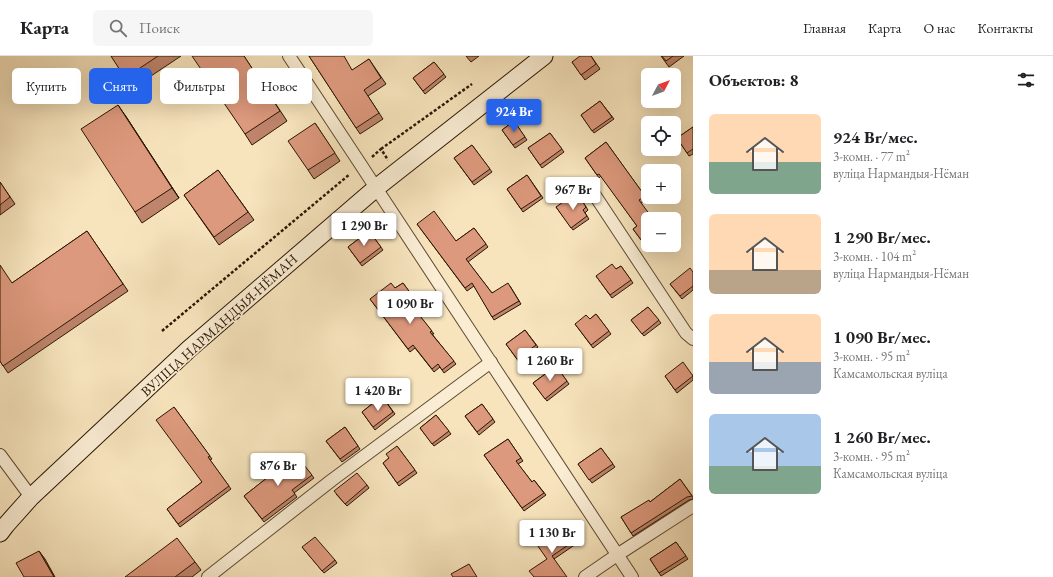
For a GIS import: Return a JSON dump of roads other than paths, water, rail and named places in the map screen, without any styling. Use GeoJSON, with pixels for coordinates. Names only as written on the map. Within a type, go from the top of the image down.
{"type":"FeatureCollection","features":[{"type":"Feature","properties":{"kind":"street"},"geometry":{"type":"LineString","coordinates":[[288,56],[632,577]]}},
{"type":"Feature","properties":{"kind":"street","name":"ВУЛІЦА НАРМАНДЫЯ-НЁМАН"},"geometry":{"type":"LineString","coordinates":[[0,533],[31,497],[189,349],[376,188],[544,56]]}},
{"type":"Feature","properties":{"kind":"street"},"geometry":{"type":"LineString","coordinates":[[592,191],[686,333],[693,339]]}},
{"type":"Feature","properties":{"kind":"street"},"geometry":{"type":"LineString","coordinates":[[208,577],[332,480],[491,362]]}},
{"type":"Feature","properties":{"kind":"street"},"geometry":{"type":"LineString","coordinates":[[0,455],[31,497]]}},
{"type":"Feature","properties":{"kind":"street"},"geometry":{"type":"LineString","coordinates":[[585,577],[617,554],[693,506]]}}]}
